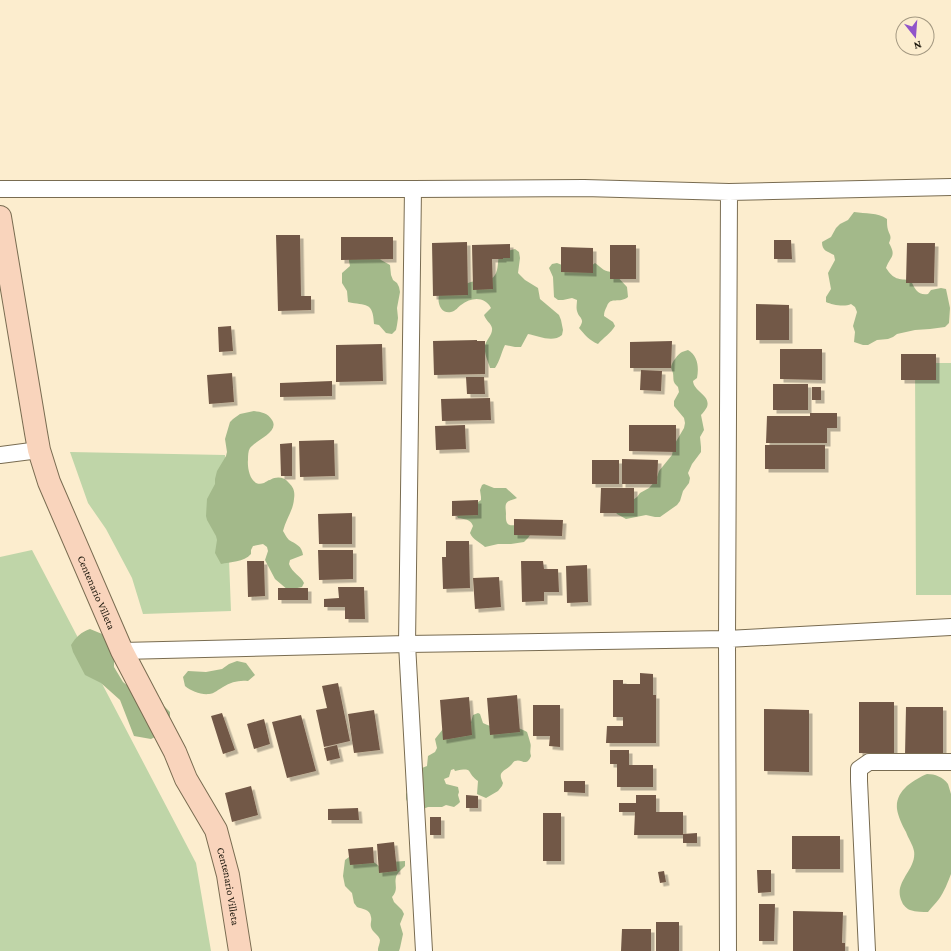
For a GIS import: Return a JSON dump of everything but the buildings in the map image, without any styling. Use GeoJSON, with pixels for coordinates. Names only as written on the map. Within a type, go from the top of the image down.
{"type":"FeatureCollection","features":[{"type":"Feature","properties":{"kind":"main road","name":"Centenario Villeta"},"geometry":{"type":"LineString","coordinates":[[0,217],[39,450],[49,482],[122,651],[175,752],[186,779],[216,830],[228,875],[240,951]]}},
{"type":"Feature","properties":{"kind":"street"},"geometry":{"type":"LineString","coordinates":[[0,189],[413,190],[584,188],[729,192],[951,187]]}},
{"type":"Feature","properties":{"kind":"street"},"geometry":{"type":"LineString","coordinates":[[413,190],[407,644],[424,951]]}},
{"type":"Feature","properties":{"kind":"street"},"geometry":{"type":"LineString","coordinates":[[728,951],[729,192]]}},
{"type":"Feature","properties":{"kind":"street"},"geometry":{"type":"LineString","coordinates":[[0,455],[39,450]]}},
{"type":"Feature","properties":{"kind":"street"},"geometry":{"type":"LineString","coordinates":[[122,651],[407,644],[728,639],[951,627]]}},
{"type":"Feature","properties":{"kind":"street"},"geometry":{"type":"LineString","coordinates":[[867,951],[859,769],[869,762],[951,762]]}},
{"type":"Feature","properties":{"kind":"green space"},"geometry":{"type":"Polygon","coordinates":[[[854,212],[875,214],[887,219],[887,228],[891,237],[889,243],[893,254],[886,268],[891,275],[899,279],[911,280],[915,289],[922,294],[928,294],[931,290],[941,288],[946,289],[950,308],[949,323],[945,327],[915,330],[897,334],[888,339],[877,340],[868,345],[854,342],[855,332],[853,326],[857,312],[855,307],[851,304],[838,305],[826,302],[826,297],[831,289],[828,273],[835,260],[834,255],[824,249],[822,242],[831,237],[836,228],[848,220],[854,212]]]}},
{"type":"Feature","properties":{"kind":"green space"},"geometry":{"type":"Polygon","coordinates":[[[515,249],[519,252],[520,258],[518,273],[525,280],[538,288],[540,299],[559,315],[563,330],[562,335],[550,339],[528,334],[521,347],[505,345],[495,368],[490,368],[485,349],[492,328],[484,315],[491,308],[485,301],[473,299],[465,302],[454,311],[448,312],[442,310],[440,307],[439,295],[471,282],[491,279],[496,273],[500,253],[515,249]]]}},
{"type":"Feature","properties":{"kind":"green space"},"geometry":{"type":"Polygon","coordinates":[[[375,252],[381,260],[390,265],[393,280],[399,287],[400,292],[397,308],[397,325],[396,330],[392,334],[386,333],[379,325],[374,324],[372,311],[370,308],[364,305],[348,302],[347,291],[342,283],[342,273],[350,266],[349,256],[375,252]]]}},
{"type":"Feature","properties":{"kind":"green space"},"geometry":{"type":"Polygon","coordinates":[[[557,263],[567,267],[587,269],[595,263],[605,270],[613,272],[627,287],[628,297],[621,300],[611,301],[607,306],[604,316],[613,322],[615,326],[598,344],[585,335],[579,328],[582,320],[577,311],[577,300],[572,298],[558,300],[554,297],[553,277],[549,268],[552,264],[557,263]]]}},
{"type":"Feature","properties":{"kind":"green space"},"geometry":{"type":"Polygon","coordinates":[[[688,350],[694,355],[698,366],[697,378],[693,381],[694,385],[705,396],[708,403],[701,415],[704,430],[700,437],[701,452],[692,464],[688,473],[690,478],[689,483],[683,491],[677,505],[660,517],[646,515],[626,519],[617,514],[614,510],[637,497],[640,493],[649,488],[656,480],[659,471],[672,455],[674,445],[684,428],[684,418],[674,406],[674,401],[679,392],[674,381],[671,367],[679,354],[688,350]]]}},
{"type":"Feature","properties":{"kind":"green space"},"geometry":{"type":"Polygon","coordinates":[[[915,363],[951,363],[951,595],[916,595],[915,363]]]}},
{"type":"Feature","properties":{"kind":"green space"},"geometry":{"type":"Polygon","coordinates":[[[254,411],[266,414],[274,424],[273,428],[266,436],[249,449],[249,473],[256,483],[260,484],[275,478],[280,478],[285,479],[293,488],[293,503],[283,531],[289,540],[301,549],[303,555],[290,560],[289,564],[292,570],[303,581],[304,583],[302,587],[288,590],[275,579],[265,560],[268,551],[267,547],[263,544],[253,546],[251,554],[245,559],[233,562],[221,564],[215,553],[217,540],[206,516],[207,499],[215,484],[217,471],[226,456],[227,452],[225,439],[230,422],[240,414],[254,411]]]}},
{"type":"Feature","properties":{"kind":"green space"},"geometry":{"type":"Polygon","coordinates":[[[70,452],[225,455],[231,611],[143,614],[132,578],[106,529],[88,503],[70,452]]]}},
{"type":"Feature","properties":{"kind":"green space"},"geometry":{"type":"Polygon","coordinates":[[[484,484],[494,488],[506,488],[517,498],[506,504],[506,518],[509,525],[521,523],[532,532],[524,542],[498,544],[485,547],[471,535],[470,533],[473,526],[471,522],[458,518],[457,516],[481,500],[480,490],[484,484]]]}},
{"type":"Feature","properties":{"kind":"green space"},"geometry":{"type":"Polygon","coordinates":[[[32,550],[196,863],[211,951],[0,951],[0,557],[32,550]]]}},
{"type":"Feature","properties":{"kind":"green space"},"geometry":{"type":"Polygon","coordinates":[[[90,629],[107,636],[114,649],[114,667],[123,682],[129,687],[160,698],[164,706],[170,712],[170,721],[159,735],[151,739],[134,736],[120,700],[101,683],[85,675],[71,645],[79,635],[90,629]]]}},
{"type":"Feature","properties":{"kind":"green space"},"geometry":{"type":"Polygon","coordinates":[[[237,661],[246,663],[255,675],[248,681],[241,681],[226,685],[211,694],[196,692],[185,686],[183,677],[188,671],[206,672],[222,669],[237,661]]]}},
{"type":"Feature","properties":{"kind":"green space"},"geometry":{"type":"Polygon","coordinates":[[[478,713],[480,714],[483,723],[488,725],[494,727],[517,728],[527,732],[531,745],[531,756],[529,760],[526,762],[517,760],[502,772],[502,786],[498,791],[486,798],[477,794],[478,781],[468,770],[455,771],[454,769],[451,770],[449,777],[444,779],[446,784],[458,787],[460,802],[458,804],[454,807],[446,805],[442,807],[428,807],[423,809],[409,806],[406,799],[406,794],[422,768],[427,766],[428,756],[435,752],[437,748],[435,739],[443,729],[470,724],[473,715],[478,713]]]}},
{"type":"Feature","properties":{"kind":"green space"},"geometry":{"type":"Polygon","coordinates":[[[927,774],[936,775],[944,779],[948,784],[951,794],[951,874],[941,896],[928,912],[917,912],[906,908],[900,895],[902,882],[914,858],[914,851],[898,815],[897,803],[906,787],[916,779],[927,774]]]}},
{"type":"Feature","properties":{"kind":"green space"},"geometry":{"type":"Polygon","coordinates":[[[368,856],[379,866],[390,862],[405,861],[405,866],[396,877],[396,889],[392,897],[394,902],[404,914],[400,924],[403,934],[399,951],[378,951],[380,940],[372,929],[369,912],[357,907],[354,903],[352,893],[345,886],[343,876],[345,860],[349,857],[368,856]]]}}]}
